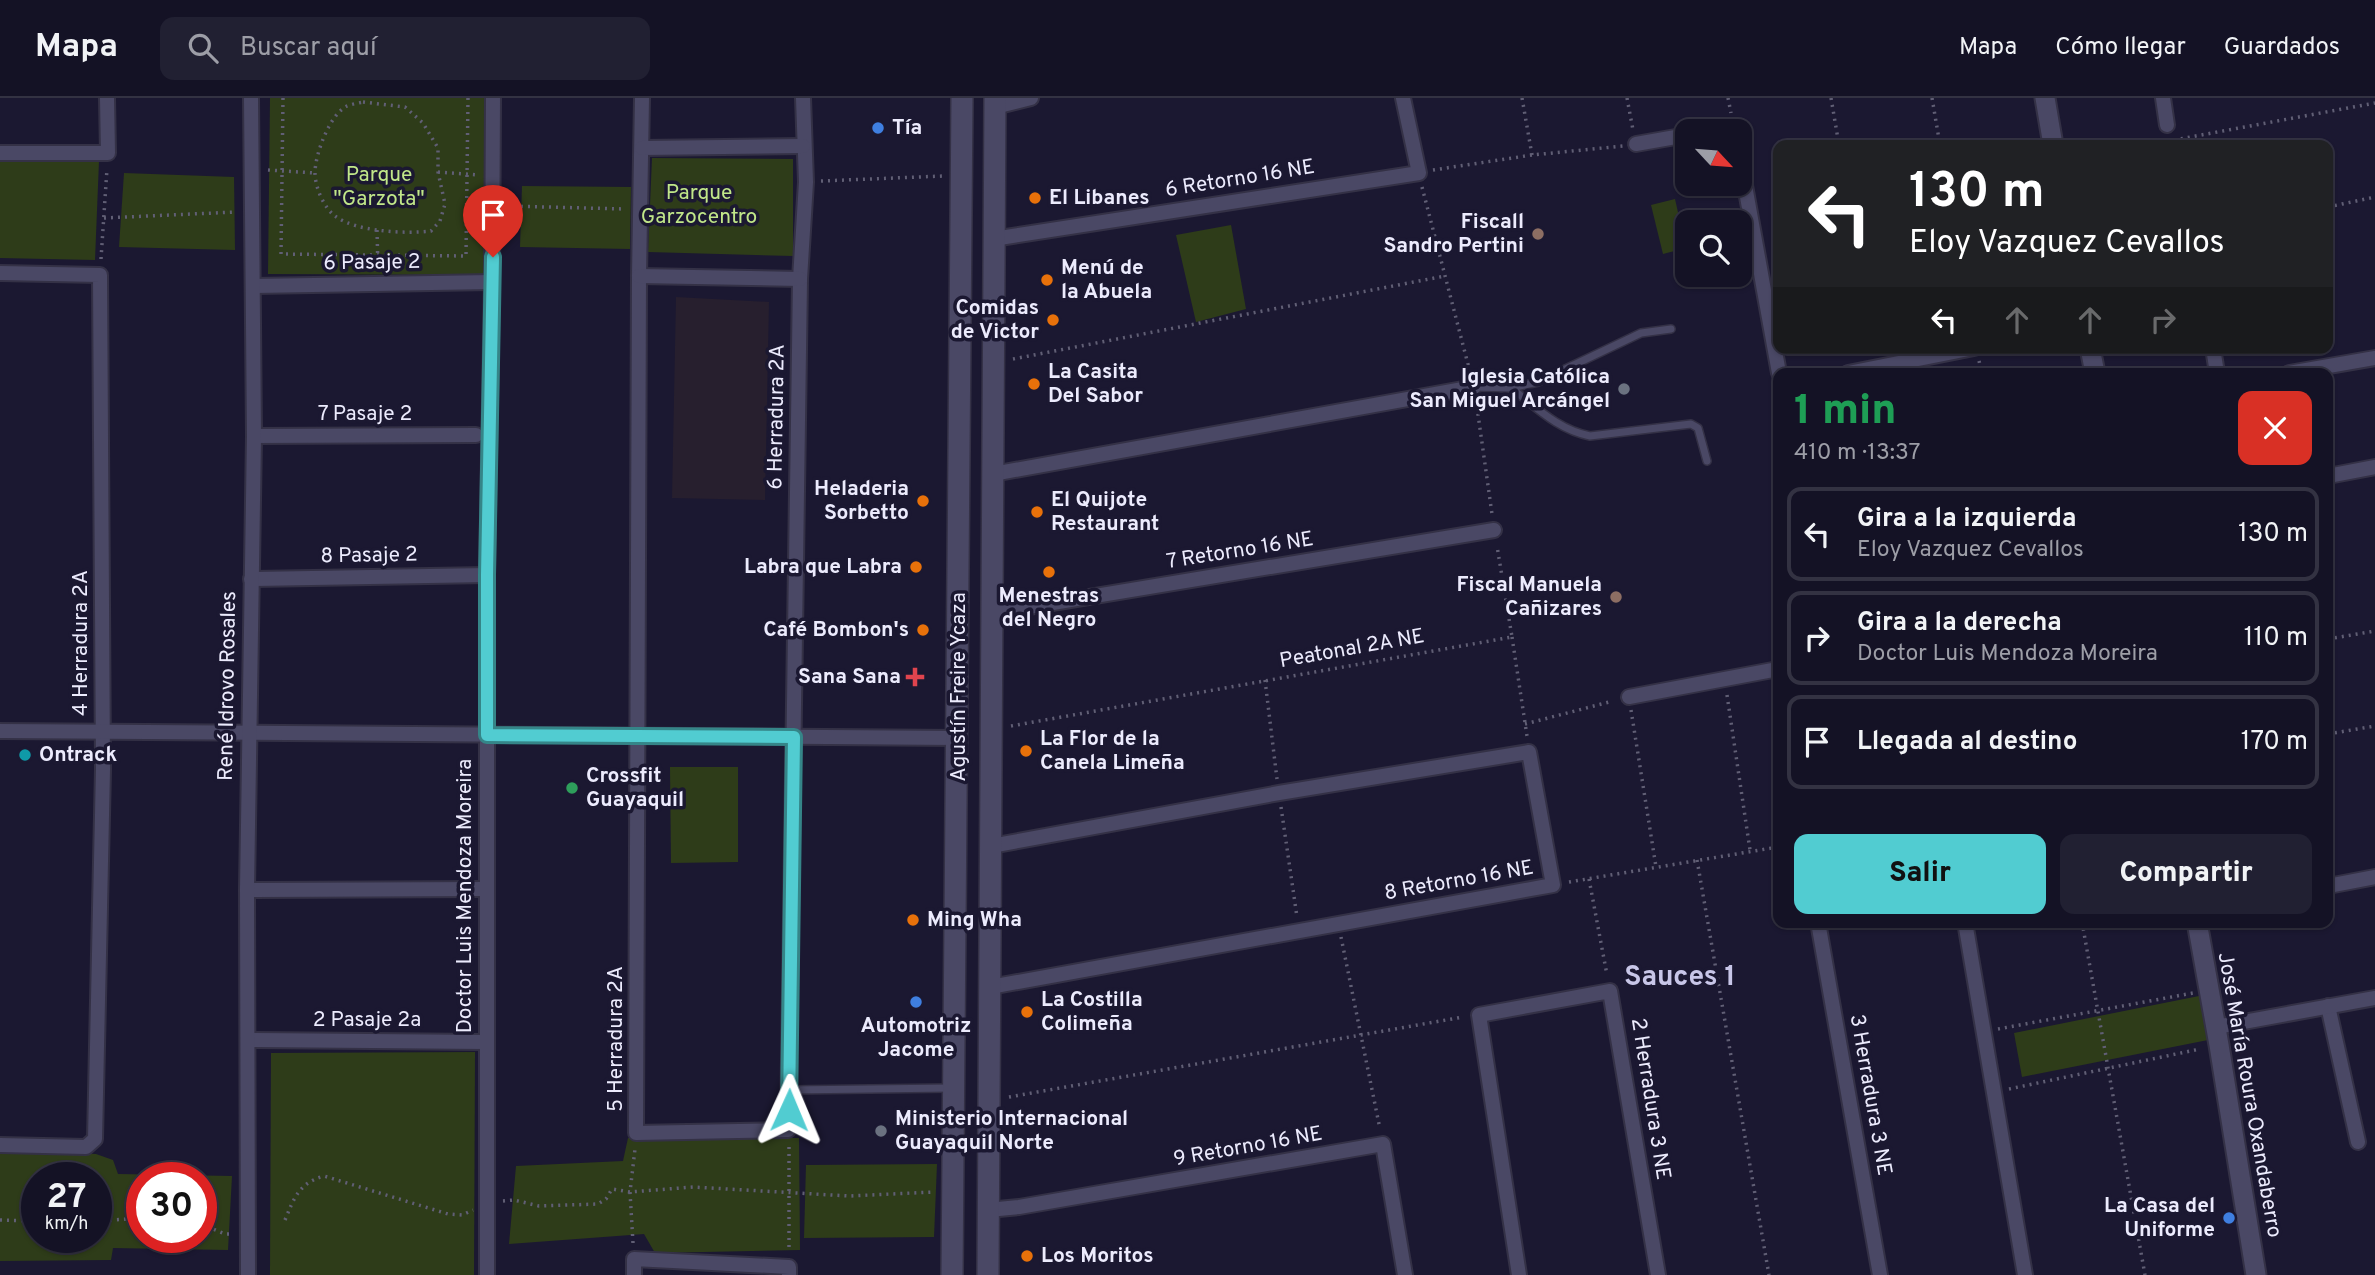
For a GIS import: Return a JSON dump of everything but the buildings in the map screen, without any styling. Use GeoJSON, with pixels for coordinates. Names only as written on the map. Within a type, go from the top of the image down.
{"type":"FeatureCollection","features":[{"type":"Feature","properties":{"kind":"main road","name":"Agustín Freire Ycaza"},"geometry":{"type":"LineString","coordinates":[[952,1275],[962,98]]}},
{"type":"Feature","properties":{"kind":"main road","name":"Agustín Freire Ycaza"},"geometry":{"type":"LineString","coordinates":[[988,1275],[995,103]]}},
{"type":"Feature","properties":{"kind":"street"},"geometry":{"type":"LineString","coordinates":[[0,153],[108,153],[107,98]]}},
{"type":"Feature","properties":{"kind":"street","name":"René Idrovo Rosales"},"geometry":{"type":"LineString","coordinates":[[248,1275],[248,733],[254,436],[251,98]]}},
{"type":"Feature","properties":{"kind":"street","name":"Doctor Luis Mendoza Moreira"},"geometry":{"type":"LineString","coordinates":[[487,1275],[485,1042],[492,98]]}},
{"type":"Feature","properties":{"kind":"street"},"geometry":{"type":"LineString","coordinates":[[638,737],[642,98]]}},
{"type":"Feature","properties":{"kind":"street","name":"6 Herradura 2A"},"geometry":{"type":"LineString","coordinates":[[794,737],[800,279],[806,182],[803,98]]}},
{"type":"Feature","properties":{"kind":"street"},"geometry":{"type":"LineString","coordinates":[[995,103],[1031,98]]}},
{"type":"Feature","properties":{"kind":"street"},"geometry":{"type":"LineString","coordinates":[[1403,98],[1419,173]]}},
{"type":"Feature","properties":{"kind":"street"},"geometry":{"type":"LineString","coordinates":[[2045,98],[2052,140]]}},
{"type":"Feature","properties":{"kind":"street"},"geometry":{"type":"LineString","coordinates":[[2162,98],[2167,125]]}},
{"type":"Feature","properties":{"kind":"street"},"geometry":{"type":"LineString","coordinates":[[1636,144],[1675,137]]}},
{"type":"Feature","properties":{"kind":"street"},"geometry":{"type":"LineString","coordinates":[[642,148],[803,146]]}},
{"type":"Feature","properties":{"kind":"street","name":"6 Retorno 16 NE"},"geometry":{"type":"LineString","coordinates":[[993,239],[1419,173]]}},
{"type":"Feature","properties":{"kind":"street"},"geometry":{"type":"LineString","coordinates":[[1747,196],[1773,331]]}},
{"type":"Feature","properties":{"kind":"street"},"geometry":{"type":"LineString","coordinates":[[0,273],[100,275]]}},
{"type":"Feature","properties":{"kind":"street","name":"4 Herradura 2A"},"geometry":{"type":"LineString","coordinates":[[0,1145],[86,1147],[95,1139],[103,731],[100,275]]}},
{"type":"Feature","properties":{"kind":"street"},"geometry":{"type":"LineString","coordinates":[[639,276],[800,279]]}},
{"type":"Feature","properties":{"kind":"street","name":"6 Pasaje 2"},"geometry":{"type":"LineString","coordinates":[[253,286],[492,282]]}},
{"type":"Feature","properties":{"kind":"street"},"geometry":{"type":"LineString","coordinates":[[1873,368],[1945,354]]}},
{"type":"Feature","properties":{"kind":"street"},"geometry":{"type":"LineString","coordinates":[[2318,368],[2375,358]]}},
{"type":"Feature","properties":{"kind":"street"},"geometry":{"type":"LineString","coordinates":[[993,474],[1474,387]]}},
{"type":"Feature","properties":{"kind":"street","name":"7 Pasaje 2"},"geometry":{"type":"LineString","coordinates":[[254,436],[476,435]]}},
{"type":"Feature","properties":{"kind":"street"},"geometry":{"type":"LineString","coordinates":[[2333,475],[2375,467]]}},
{"type":"Feature","properties":{"kind":"street","name":"7 Retorno 16 NE"},"geometry":{"type":"LineString","coordinates":[[992,613],[1494,530]]}},
{"type":"Feature","properties":{"kind":"street","name":"8 Pasaje 2"},"geometry":{"type":"LineString","coordinates":[[251,579],[487,575]]}},
{"type":"Feature","properties":{"kind":"street"},"geometry":{"type":"LineString","coordinates":[[1629,697],[1773,669]]}},
{"type":"Feature","properties":{"kind":"street"},"geometry":{"type":"LineString","coordinates":[[0,731],[958,738]]}},
{"type":"Feature","properties":{"kind":"street","name":"5 Herradura 2A"},"geometry":{"type":"LineString","coordinates":[[638,737],[636,1133],[788,1130]]}},
{"type":"Feature","properties":{"kind":"street"},"geometry":{"type":"LineString","coordinates":[[788,1130],[794,737]]}},
{"type":"Feature","properties":{"kind":"street"},"geometry":{"type":"LineString","coordinates":[[990,846],[1279,793],[1529,752]]}},
{"type":"Feature","properties":{"kind":"street","name":"8 Retorno 16 NE"},"geometry":{"type":"LineString","coordinates":[[990,986],[1553,885],[1529,752]]}},
{"type":"Feature","properties":{"kind":"street"},"geometry":{"type":"LineString","coordinates":[[2333,885],[2375,877]]}},
{"type":"Feature","properties":{"kind":"street"},"geometry":{"type":"LineString","coordinates":[[247,890],[486,889]]}},
{"type":"Feature","properties":{"kind":"street","name":"3 Herradura 3 NE"},"geometry":{"type":"LineString","coordinates":[[1819,928],[1880,1275]]}},
{"type":"Feature","properties":{"kind":"street"},"geometry":{"type":"LineString","coordinates":[[1966,928],[2025,1275]]}},
{"type":"Feature","properties":{"kind":"street","name":"José María Roura Oxandaberro"},"geometry":{"type":"LineString","coordinates":[[2198,928],[2256,1275]]}},
{"type":"Feature","properties":{"kind":"street"},"geometry":{"type":"LineString","coordinates":[[1519,1275],[1479,1014],[1610,991]]}},
{"type":"Feature","properties":{"kind":"street","name":"2 Herradura 3 NE"},"geometry":{"type":"LineString","coordinates":[[1610,991],[1658,1275]]}},
{"type":"Feature","properties":{"kind":"street"},"geometry":{"type":"LineString","coordinates":[[2218,1036],[2328,1006],[2375,998]]}},
{"type":"Feature","properties":{"kind":"street"},"geometry":{"type":"LineString","coordinates":[[2328,1006],[2358,1142]]}},
{"type":"Feature","properties":{"kind":"street","name":"2 Pasaje 2a"},"geometry":{"type":"LineString","coordinates":[[248,1040],[485,1042]]}},
{"type":"Feature","properties":{"kind":"street"},"geometry":{"type":"LineString","coordinates":[[1383,1144],[1405,1275]]}},
{"type":"Feature","properties":{"kind":"street","name":"9 Retorno 16 NE"},"geometry":{"type":"LineString","coordinates":[[988,1210],[1019,1207],[1383,1144]]}},
{"type":"Feature","properties":{"kind":"street"},"geometry":{"type":"LineString","coordinates":[[634,1275],[634,1259],[789,1271]]}},
{"type":"Feature","properties":{"kind":"lane"},"geometry":{"type":"LineString","coordinates":[[1474,387],[1511,388],[1538,382],[1641,333],[1671,329]]}},
{"type":"Feature","properties":{"kind":"lane"},"geometry":{"type":"LineString","coordinates":[[1511,388],[1563,428],[1590,436],[1691,424],[1698,428],[1707,461]]}},
{"type":"Feature","properties":{"kind":"lane"},"geometry":{"type":"LineString","coordinates":[[789,1090],[955,1088]]}},
{"type":"Feature","properties":{"kind":"path"},"geometry":{"type":"LineString","coordinates":[[283,98],[281,254],[377,256],[466,256],[468,98]]}},
{"type":"Feature","properties":{"kind":"path"},"geometry":{"type":"LineString","coordinates":[[1522,98],[1532,155]]}},
{"type":"Feature","properties":{"kind":"path"},"geometry":{"type":"LineString","coordinates":[[1529,752],[1474,387],[1419,173],[1532,155],[1636,144],[1627,98]]}},
{"type":"Feature","properties":{"kind":"path"},"geometry":{"type":"LineString","coordinates":[[1831,98],[1838,140]]}},
{"type":"Feature","properties":{"kind":"path"},"geometry":{"type":"LineString","coordinates":[[1932,98],[1939,140]]}},
{"type":"Feature","properties":{"kind":"path"},"geometry":{"type":"LineString","coordinates":[[363,100],[405,107],[423,123],[438,148],[438,172],[444,204],[440,221],[431,232],[415,233],[377,230],[346,222],[333,215],[322,200],[315,173],[331,121],[346,106],[363,100]]}},
{"type":"Feature","properties":{"kind":"path"},"geometry":{"type":"LineString","coordinates":[[2174,140],[2375,103]]}},
{"type":"Feature","properties":{"kind":"path"},"geometry":{"type":"LineString","coordinates":[[100,275],[108,153]]}},
{"type":"Feature","properties":{"kind":"path"},"geometry":{"type":"LineString","coordinates":[[252,171],[315,173]]}},
{"type":"Feature","properties":{"kind":"path"},"geometry":{"type":"LineString","coordinates":[[438,172],[493,175]]}},
{"type":"Feature","properties":{"kind":"path"},"geometry":{"type":"LineString","coordinates":[[806,182],[963,175]]}},
{"type":"Feature","properties":{"kind":"path"},"geometry":{"type":"LineString","coordinates":[[2333,206],[2375,197]]}},
{"type":"Feature","properties":{"kind":"path"},"geometry":{"type":"LineString","coordinates":[[493,206],[641,209]]}},
{"type":"Feature","properties":{"kind":"path"},"geometry":{"type":"LineString","coordinates":[[104,218],[252,212]]}},
{"type":"Feature","properties":{"kind":"path"},"geometry":{"type":"LineString","coordinates":[[377,230],[379,283]]}},
{"type":"Feature","properties":{"kind":"path"},"geometry":{"type":"LineString","coordinates":[[994,362],[1445,276]]}},
{"type":"Feature","properties":{"kind":"path"},"geometry":{"type":"LineString","coordinates":[[2333,638],[2375,631]]}},
{"type":"Feature","properties":{"kind":"path","name":"Peatonal 2A NE"},"geometry":{"type":"LineString","coordinates":[[991,730],[1511,637]]}},
{"type":"Feature","properties":{"kind":"path"},"geometry":{"type":"LineString","coordinates":[[1725,679],[1750,851]]}},
{"type":"Feature","properties":{"kind":"path"},"geometry":{"type":"LineString","coordinates":[[1525,724],[1629,697],[1656,867]]}},
{"type":"Feature","properties":{"kind":"path"},"geometry":{"type":"LineString","coordinates":[[2333,733],[2375,726]]}},
{"type":"Feature","properties":{"kind":"path"},"geometry":{"type":"LineString","coordinates":[[1553,885],[1773,848]]}},
{"type":"Feature","properties":{"kind":"path"},"geometry":{"type":"LineString","coordinates":[[1697,860],[1769,1275]]}},
{"type":"Feature","properties":{"kind":"path"},"geometry":{"type":"LineString","coordinates":[[1589,879],[1610,991]]}},
{"type":"Feature","properties":{"kind":"path"},"geometry":{"type":"LineString","coordinates":[[1339,924],[1383,1144]]}},
{"type":"Feature","properties":{"kind":"path"},"geometry":{"type":"LineString","coordinates":[[2083,928],[2146,1275]]}},
{"type":"Feature","properties":{"kind":"path"},"geometry":{"type":"LineString","coordinates":[[1983,1032],[2209,989]]}},
{"type":"Feature","properties":{"kind":"path"},"geometry":{"type":"LineString","coordinates":[[989,1101],[1479,1014]]}},
{"type":"Feature","properties":{"kind":"path"},"geometry":{"type":"LineString","coordinates":[[1993,1092],[2108,1069],[2218,1036]]}},
{"type":"Feature","properties":{"kind":"path"},"geometry":{"type":"LineString","coordinates":[[788,1130],[789,1271]]}},
{"type":"Feature","properties":{"kind":"path"},"geometry":{"type":"LineString","coordinates":[[634,1259],[630,1192],[636,1133]]}},
{"type":"Feature","properties":{"kind":"path"},"geometry":{"type":"LineString","coordinates":[[285,1220],[294,1199],[308,1181],[324,1176],[448,1214],[462,1215],[487,1202],[514,1200],[539,1206],[598,1205],[606,1199],[612,1188],[630,1192],[693,1187],[849,1196],[954,1191]]}},
{"type":"Feature","properties":{"kind":"path"},"geometry":{"type":"LineString","coordinates":[[0,1220],[21,1221]]}},
{"type":"Feature","properties":{"kind":"path"},"geometry":{"type":"LineString","coordinates":[[217,1231],[236,1234]]}},
{"type":"Feature","properties":{"kind":"shaded area"},"geometry":{"type":"Polygon","coordinates":[[[676,297],[769,302],[765,500],[672,498],[676,297]]]}},
{"type":"Feature","properties":{"kind":"green space","name":"Parque \"Garzota\""},"geometry":{"type":"Polygon","coordinates":[[[270,98],[489,98],[487,275],[268,274],[270,98]]]}},
{"type":"Feature","properties":{"kind":"green space"},"geometry":{"type":"Polygon","coordinates":[[[0,158],[99,161],[95,260],[0,258],[0,158]]]}},
{"type":"Feature","properties":{"kind":"green space","name":"Parque Garzocentro"},"geometry":{"type":"Polygon","coordinates":[[[652,158],[793,159],[793,256],[648,252],[652,158]]]}},
{"type":"Feature","properties":{"kind":"green space"},"geometry":{"type":"Polygon","coordinates":[[[124,173],[234,177],[235,250],[119,247],[124,173]]]}},
{"type":"Feature","properties":{"kind":"green space"},"geometry":{"type":"Polygon","coordinates":[[[522,186],[631,187],[630,249],[520,247],[522,186]]]}},
{"type":"Feature","properties":{"kind":"green space"},"geometry":{"type":"Polygon","coordinates":[[[1675,199],[1677,210],[1675,210],[1675,251],[1663,254],[1651,205],[1675,199]]]}},
{"type":"Feature","properties":{"kind":"green space"},"geometry":{"type":"Polygon","coordinates":[[[1231,225],[1246,309],[1196,322],[1176,235],[1231,225]]]}},
{"type":"Feature","properties":{"kind":"green space"},"geometry":{"type":"Polygon","coordinates":[[[670,767],[738,767],[738,862],[671,863],[670,767]]]}},
{"type":"Feature","properties":{"kind":"green space"},"geometry":{"type":"Polygon","coordinates":[[[2199,996],[2208,1040],[2022,1077],[2014,1033],[2199,996]]]}},
{"type":"Feature","properties":{"kind":"green space"},"geometry":{"type":"Polygon","coordinates":[[[475,1052],[474,1275],[270,1275],[271,1053],[475,1052]]]}},
{"type":"Feature","properties":{"kind":"green space"},"geometry":{"type":"Polygon","coordinates":[[[628,1138],[799,1138],[800,1250],[655,1253],[644,1234],[509,1244],[516,1166],[623,1161],[628,1138]]]}},
{"type":"Feature","properties":{"kind":"green space"},"geometry":{"type":"Polygon","coordinates":[[[0,1150],[96,1154],[113,1160],[118,1174],[126,1174],[126,1248],[113,1248],[111,1260],[0,1261],[0,1150]]]}},
{"type":"Feature","properties":{"kind":"green space"},"geometry":{"type":"Polygon","coordinates":[[[937,1164],[934,1237],[804,1238],[806,1165],[937,1164]]]}},
{"type":"Feature","properties":{"kind":"green space"},"geometry":{"type":"Polygon","coordinates":[[[217,1176],[232,1176],[228,1250],[217,1250],[217,1176]]]}},
{"type":"Feature","properties":{"kind":"place","name":"Tía"},"geometry":{"type":"Point","coordinates":[878,128]}},
{"type":"Feature","properties":{"kind":"place","name":"El Libanes"},"geometry":{"type":"Point","coordinates":[1035,198]}},
{"type":"Feature","properties":{"kind":"place","name":"Fiscall Sandro Pertini"},"geometry":{"type":"Point","coordinates":[1538,234]}},
{"type":"Feature","properties":{"kind":"place","name":"Menú de la Abuela"},"geometry":{"type":"Point","coordinates":[1047,280]}},
{"type":"Feature","properties":{"kind":"place","name":"Comidas de Victor"},"geometry":{"type":"Point","coordinates":[1053,320]}},
{"type":"Feature","properties":{"kind":"place","name":"La Casita Del Sabor"},"geometry":{"type":"Point","coordinates":[1034,384]}},
{"type":"Feature","properties":{"kind":"place","name":"Iglesia Católica San Miguel Arcángel"},"geometry":{"type":"Point","coordinates":[1624,389]}},
{"type":"Feature","properties":{"kind":"place","name":"Heladeria Sorbetto"},"geometry":{"type":"Point","coordinates":[923,501]}},
{"type":"Feature","properties":{"kind":"place","name":"El Quijote Restaurant"},"geometry":{"type":"Point","coordinates":[1037,512]}},
{"type":"Feature","properties":{"kind":"place","name":"Labra que Labra"},"geometry":{"type":"Point","coordinates":[916,567]}},
{"type":"Feature","properties":{"kind":"place","name":"Menestras del Negro"},"geometry":{"type":"Point","coordinates":[1049,572]}},
{"type":"Feature","properties":{"kind":"place","name":"Fiscal Manuela Cañizares"},"geometry":{"type":"Point","coordinates":[1616,597]}},
{"type":"Feature","properties":{"kind":"place","name":"Café Bombon's"},"geometry":{"type":"Point","coordinates":[923,630]}},
{"type":"Feature","properties":{"kind":"place","name":"Sana Sana"},"geometry":{"type":"Point","coordinates":[915,677]}},
{"type":"Feature","properties":{"kind":"place","name":"La Flor de la Canela Limeña"},"geometry":{"type":"Point","coordinates":[1026,751]}},
{"type":"Feature","properties":{"kind":"place","name":"Ontrack"},"geometry":{"type":"Point","coordinates":[25,755]}},
{"type":"Feature","properties":{"kind":"place","name":"Crossfit Guayaquil"},"geometry":{"type":"Point","coordinates":[572,788]}},
{"type":"Feature","properties":{"kind":"place","name":"Ming Wha"},"geometry":{"type":"Point","coordinates":[913,920]}},
{"type":"Feature","properties":{"kind":"place","name":"Automotriz Jacome"},"geometry":{"type":"Point","coordinates":[916,1002]}},
{"type":"Feature","properties":{"kind":"place","name":"La Costilla Colimeña"},"geometry":{"type":"Point","coordinates":[1027,1012]}},
{"type":"Feature","properties":{"kind":"place","name":"Ministerio Internacional Guayaquil Norte"},"geometry":{"type":"Point","coordinates":[881,1131]}},
{"type":"Feature","properties":{"kind":"place","name":"La Casa del Uniforme"},"geometry":{"type":"Point","coordinates":[2229,1218]}},
{"type":"Feature","properties":{"kind":"place","name":"Los Moritos"},"geometry":{"type":"Point","coordinates":[1027,1256]}},
{"type":"Feature","properties":{"kind":"district","name":"Sauces 1"},"geometry":{"type":"Point","coordinates":[1680,978]}},
{"type":"Feature","properties":{"kind":"route"},"geometry":{"type":"LineString","coordinates":[[493,257],[487,735],[794,737],[789,1110]]}}]}
